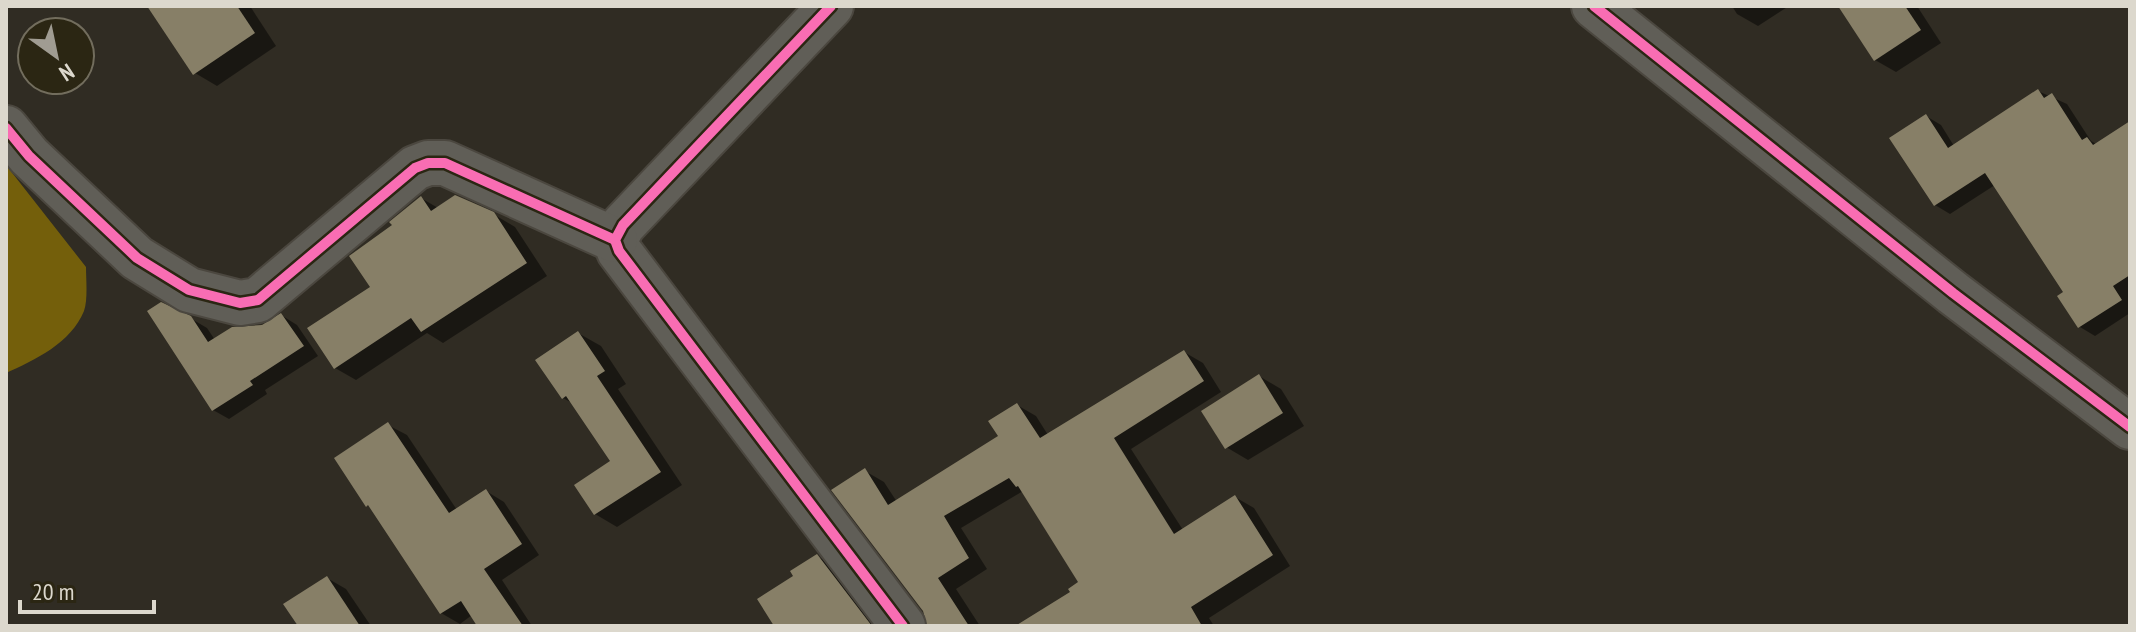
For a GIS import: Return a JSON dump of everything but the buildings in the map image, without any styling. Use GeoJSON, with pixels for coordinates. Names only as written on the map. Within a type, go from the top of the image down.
{"type":"FeatureCollection","features":[{"type":"Feature","properties":{"kind":"street"},"geometry":{"type":"LineString","coordinates":[[615,240],[623,225],[831,6]]}},
{"type":"Feature","properties":{"kind":"street"},"geometry":{"type":"LineString","coordinates":[[1594,6],[1953,293],[2130,427]]}},
{"type":"Feature","properties":{"kind":"street"},"geometry":{"type":"LineString","coordinates":[[6,128],[29,156],[137,258],[189,290],[240,303],[258,300],[415,168],[428,163],[445,163],[615,240],[628,264],[903,626]]}},
{"type":"Feature","properties":{"kind":"shaded area"},"geometry":{"type":"Polygon","coordinates":[[[6,165],[86,267],[86,301],[78,322],[61,341],[40,356],[6,373],[6,165]]]}},
{"type":"Feature","properties":{"kind":"cycle path"},"geometry":{"type":"LineString","coordinates":[[831,6],[623,225],[615,240],[619,251],[903,626]]}},
{"type":"Feature","properties":{"kind":"cycle path"},"geometry":{"type":"LineString","coordinates":[[1594,6],[1953,293],[2130,427]]}},
{"type":"Feature","properties":{"kind":"cycle path"},"geometry":{"type":"LineString","coordinates":[[6,128],[29,156],[137,258],[189,290],[240,303],[258,300],[415,168],[428,163],[445,163],[615,240]]}}]}
